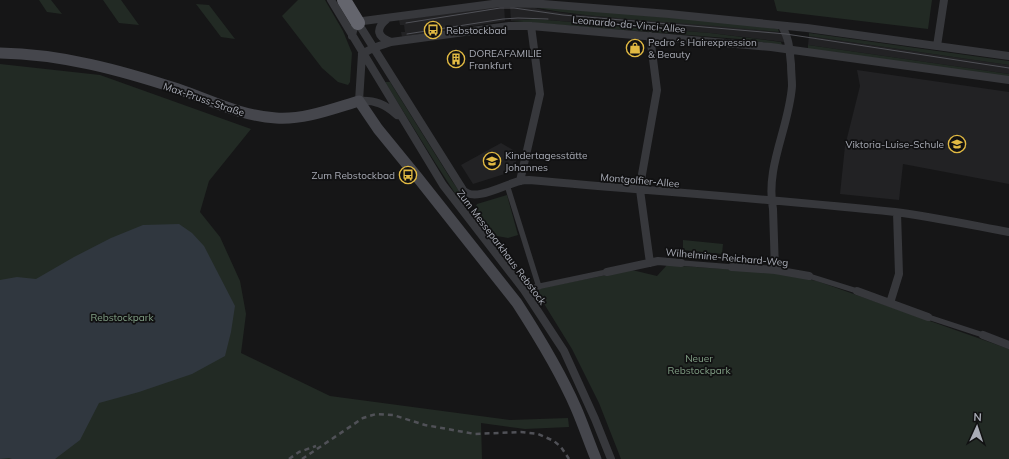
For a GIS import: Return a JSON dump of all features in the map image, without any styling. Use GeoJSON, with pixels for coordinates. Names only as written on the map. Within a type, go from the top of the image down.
{"type":"FeatureCollection","features":[{"type":"Feature","properties":{"kind":"highway"},"geometry":{"type":"LineString","coordinates":[[344,0],[358,23]]}},
{"type":"Feature","properties":{"kind":"main road","name":"Max-Pruss-Straße"},"geometry":{"type":"LineString","coordinates":[[0,53],[56,57],[90,63],[166,85],[240,112],[277,118],[306,116],[359,101]]}},
{"type":"Feature","properties":{"kind":"main road"},"geometry":{"type":"LineString","coordinates":[[359,101],[378,129],[517,303],[568,390],[596,459]]}},
{"type":"Feature","properties":{"kind":"street"},"geometry":{"type":"LineString","coordinates":[[330,0],[362,54],[359,101]]}},
{"type":"Feature","properties":{"kind":"street"},"geometry":{"type":"LineString","coordinates":[[938,46],[944,0]]}},
{"type":"Feature","properties":{"kind":"street","name":"Leonardo-da-Vinci-Allee"},"geometry":{"type":"LineString","coordinates":[[358,23],[500,3],[543,2],[782,26],[1009,56]]}},
{"type":"Feature","properties":{"kind":"street"},"geometry":{"type":"LineString","coordinates":[[387,19],[379,29],[380,35],[384,39],[391,42]]}},
{"type":"Feature","properties":{"kind":"street"},"geometry":{"type":"LineString","coordinates":[[352,36],[354,27],[358,23]]}},
{"type":"Feature","properties":{"kind":"street","name":"Montgolfier-Allee"},"geometry":{"type":"LineString","coordinates":[[358,23],[465,193],[478,195],[520,181],[529,180],[771,200],[897,213],[1009,232]]}},
{"type":"Feature","properties":{"kind":"street","name":"Leonardo-da-Vinci-Allee"},"geometry":{"type":"LineString","coordinates":[[362,54],[373,48],[391,42],[509,26],[531,26],[790,50],[1009,80]]}},
{"type":"Feature","properties":{"kind":"street"},"geometry":{"type":"LineString","coordinates":[[520,181],[540,94],[531,26]]}},
{"type":"Feature","properties":{"kind":"street"},"geometry":{"type":"LineString","coordinates":[[775,270],[773,210],[771,200],[772,174],[791,91],[792,80],[790,50],[782,26]]}},
{"type":"Feature","properties":{"kind":"street"},"geometry":{"type":"LineString","coordinates":[[650,36],[657,90],[640,190],[650,263]]}},
{"type":"Feature","properties":{"kind":"street","name":"Zum Messeparkhaus Rebstock"},"geometry":{"type":"LineString","coordinates":[[362,54],[443,185],[524,290],[564,351],[593,414],[611,459]]}},
{"type":"Feature","properties":{"kind":"street","name":"Max-Pruss-Straße"},"geometry":{"type":"LineString","coordinates":[[359,101],[370,100],[381,104],[391,110],[402,120]]}},
{"type":"Feature","properties":{"kind":"street"},"geometry":{"type":"LineString","coordinates":[[507,185],[539,287]]}},
{"type":"Feature","properties":{"kind":"street"},"geometry":{"type":"LineString","coordinates":[[890,303],[899,274],[897,213]]}},
{"type":"Feature","properties":{"kind":"street","name":"Wilhelmine-Reichard-Weg"},"geometry":{"type":"LineString","coordinates":[[531,288],[658,261],[775,270],[810,276],[858,291],[928,317],[1009,344]]}},
{"type":"Feature","properties":{"kind":"shaded area"},"geometry":{"type":"Polygon","coordinates":[[[504,5],[505,21],[402,37],[401,32],[405,32],[404,25],[400,25],[399,20],[504,5]]]}},
{"type":"Feature","properties":{"kind":"shaded area"},"geometry":{"type":"Polygon","coordinates":[[[510,5],[523,5],[543,10],[571,14],[737,27],[782,33],[784,42],[710,33],[534,19],[511,21],[510,5]]]}},
{"type":"Feature","properties":{"kind":"shaded area"},"geometry":{"type":"Polygon","coordinates":[[[809,36],[1009,65],[1009,74],[808,45],[809,36]]]}},
{"type":"Feature","properties":{"kind":"shaded area","name":"Viktoria-Luise-Schule"},"geometry":{"type":"Polygon","coordinates":[[[857,70],[1009,92],[1009,184],[903,164],[899,200],[840,194],[845,146],[860,86],[857,70]]]}},
{"type":"Feature","properties":{"kind":"shaded area","name":"Kindertagesstätte Johannes"},"geometry":{"type":"Polygon","coordinates":[[[501,143],[518,153],[514,171],[473,184],[461,165],[501,143]]]}},
{"type":"Feature","properties":{"kind":"shaded area"},"geometry":{"type":"Polygon","coordinates":[[[179,224],[192,233],[204,246],[235,306],[225,356],[192,374],[139,392],[99,403],[80,440],[55,459],[0,459],[0,280],[17,277],[36,279],[111,238],[143,225],[179,224]]]}},
{"type":"Feature","properties":{"kind":"green space"},"geometry":{"type":"Polygon","coordinates":[[[39,0],[51,0],[62,14],[47,12],[39,0]]]}},
{"type":"Feature","properties":{"kind":"green space"},"geometry":{"type":"Polygon","coordinates":[[[103,0],[121,0],[139,25],[119,23],[103,0]]]}},
{"type":"Feature","properties":{"kind":"green space"},"geometry":{"type":"Polygon","coordinates":[[[298,0],[325,0],[343,31],[352,53],[350,82],[348,85],[338,82],[322,68],[282,16],[298,0]]]}},
{"type":"Feature","properties":{"kind":"green space"},"geometry":{"type":"Polygon","coordinates":[[[774,0],[932,0],[928,29],[777,11],[774,0]]]}},
{"type":"Feature","properties":{"kind":"green space"},"geometry":{"type":"Polygon","coordinates":[[[196,4],[209,5],[235,39],[221,37],[196,4]]]}},
{"type":"Feature","properties":{"kind":"green space"},"geometry":{"type":"Polygon","coordinates":[[[523,5],[747,24],[778,29],[779,32],[593,16],[523,5]]]}},
{"type":"Feature","properties":{"kind":"green space"},"geometry":{"type":"Polygon","coordinates":[[[534,19],[710,33],[781,42],[782,45],[739,39],[511,21],[534,19]]]}},
{"type":"Feature","properties":{"kind":"green space"},"geometry":{"type":"Polygon","coordinates":[[[809,33],[1009,61],[1009,65],[809,36],[809,33]]]}},
{"type":"Feature","properties":{"kind":"green space"},"geometry":{"type":"Polygon","coordinates":[[[808,45],[1009,74],[1009,77],[808,49],[808,45]]]}},
{"type":"Feature","properties":{"kind":"green space","name":"Rebstockpark"},"geometry":{"type":"Polygon","coordinates":[[[0,64],[100,75],[251,129],[209,181],[200,212],[220,237],[240,281],[246,314],[241,353],[330,396],[510,420],[568,418],[569,427],[525,429],[481,423],[482,459],[0,459],[0,64]]]}},
{"type":"Feature","properties":{"kind":"green space"},"geometry":{"type":"Polygon","coordinates":[[[385,82],[390,82],[452,181],[467,202],[465,205],[462,204],[385,82]]]}},
{"type":"Feature","properties":{"kind":"green space"},"geometry":{"type":"Polygon","coordinates":[[[507,195],[518,235],[508,238],[497,236],[476,212],[475,208],[477,204],[507,195]]]}},
{"type":"Feature","properties":{"kind":"green space"},"geometry":{"type":"Polygon","coordinates":[[[683,240],[723,244],[722,254],[683,250],[683,240]]]}},
{"type":"Feature","properties":{"kind":"green space","name":"Neuer Rebstockpark"},"geometry":{"type":"Polygon","coordinates":[[[667,265],[767,272],[817,281],[1009,349],[1009,459],[621,459],[599,403],[572,349],[538,294],[541,288],[632,270],[657,276],[667,265]]]}},
{"type":"Feature","properties":{"kind":"tram line"},"geometry":{"type":"LineString","coordinates":[[406,23],[500,8],[514,8],[563,15],[786,34],[1009,68]]}},
{"type":"Feature","properties":{"kind":"tram line"},"geometry":{"type":"LineString","coordinates":[[407,34],[503,19],[548,19]]}},
{"type":"Feature","properties":{"kind":"railway"},"geometry":{"type":"LineString","coordinates":[[302,459],[363,418],[376,414],[393,415],[425,425],[475,434],[521,432],[538,434],[554,441],[561,447],[569,459]]}},
{"type":"Feature","properties":{"kind":"railway"},"geometry":{"type":"LineString","coordinates":[[289,459],[299,452],[316,446]]}},
{"type":"Feature","properties":{"kind":"place","name":"Rebstockbad"},"geometry":{"type":"Point","coordinates":[433,30]}},
{"type":"Feature","properties":{"kind":"place","name":"Pedro´s Hairexpression & Beauty"},"geometry":{"type":"Point","coordinates":[635,48]}},
{"type":"Feature","properties":{"kind":"place","name":"DOREAFAMILIE Frankfurt"},"geometry":{"type":"Point","coordinates":[456,59]}},
{"type":"Feature","properties":{"kind":"place","name":"Viktoria-Luise-Schule"},"geometry":{"type":"Point","coordinates":[957,144]}},
{"type":"Feature","properties":{"kind":"place","name":"Kindertagesstätte Johannes"},"geometry":{"type":"Point","coordinates":[492,161]}},
{"type":"Feature","properties":{"kind":"place","name":"Zum Rebstockbad"},"geometry":{"type":"Point","coordinates":[408,175]}}]}
